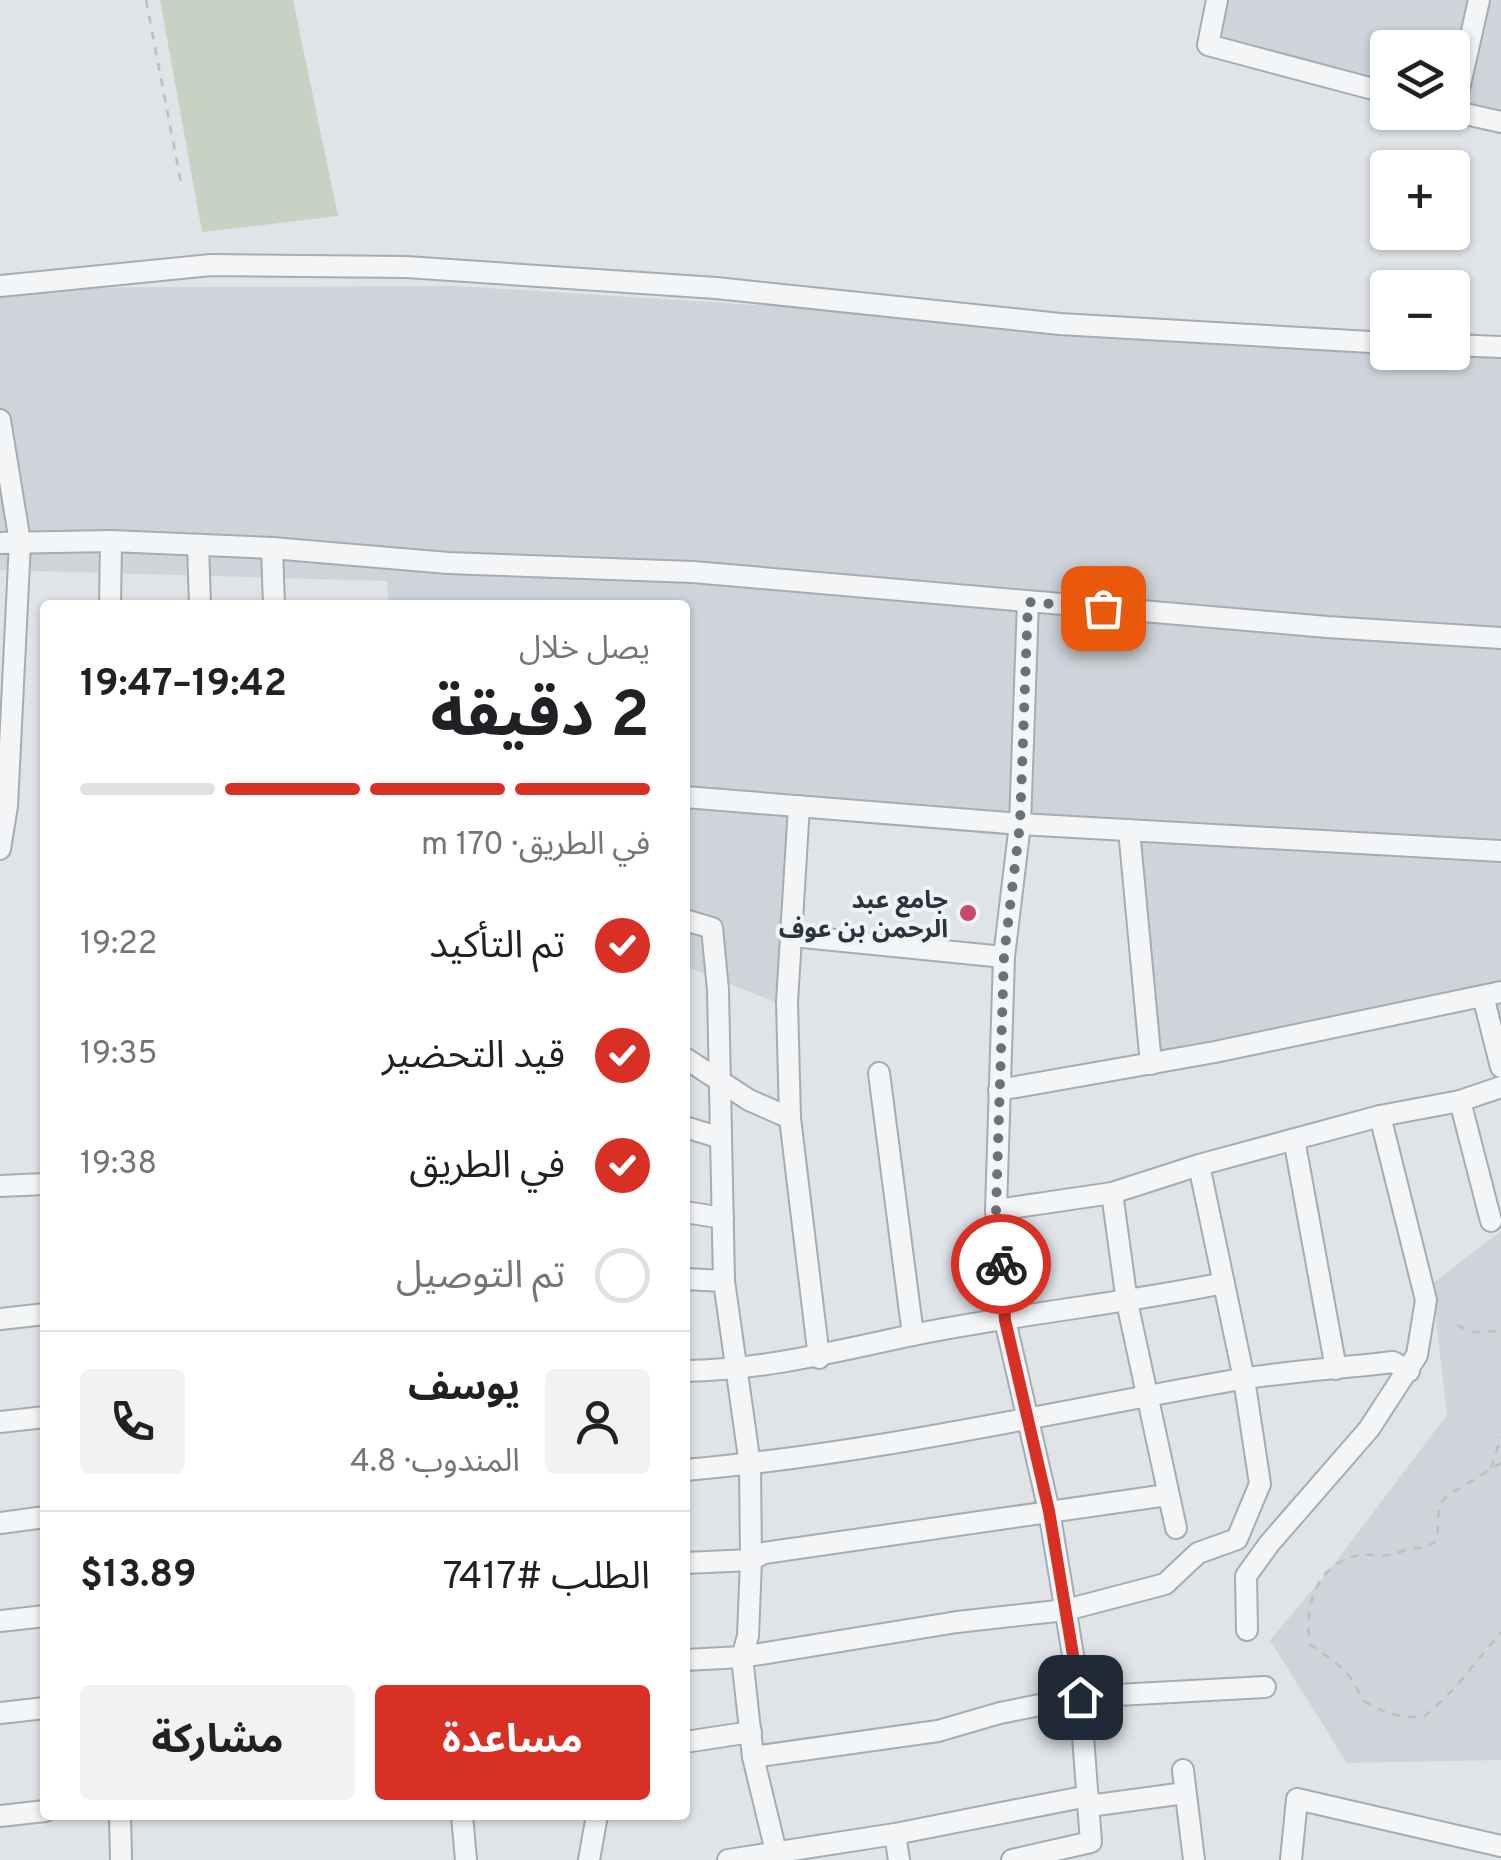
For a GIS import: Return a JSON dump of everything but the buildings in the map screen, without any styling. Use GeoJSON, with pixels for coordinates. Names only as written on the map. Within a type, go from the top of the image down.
{"type":"FeatureCollection","features":[{"type":"Feature","properties":{"kind":"street"},"geometry":{"type":"LineString","coordinates":[[1218,0],[1208,45],[1370,89]]}},
{"type":"Feature","properties":{"kind":"street"},"geometry":{"type":"LineString","coordinates":[[1470,38],[1479,0]]}},
{"type":"Feature","properties":{"kind":"street"},"geometry":{"type":"LineString","coordinates":[[1470,115],[1501,122]]}},
{"type":"Feature","properties":{"kind":"street"},"geometry":{"type":"LineString","coordinates":[[0,286],[211,266],[406,268],[716,288],[1060,324],[1370,342]]}},
{"type":"Feature","properties":{"kind":"street"},"geometry":{"type":"LineString","coordinates":[[1470,346],[1501,347]]}},
{"type":"Feature","properties":{"kind":"street"},"geometry":{"type":"LineString","coordinates":[[0,420],[10,543],[7,806],[0,848]]}},
{"type":"Feature","properties":{"kind":"street"},"geometry":{"type":"LineString","coordinates":[[10,543],[110,541],[272,548],[448,562],[693,572],[1501,638]]}},
{"type":"Feature","properties":{"kind":"street"},"geometry":{"type":"LineString","coordinates":[[110,541],[110,600]]}},
{"type":"Feature","properties":{"kind":"street"},"geometry":{"type":"LineString","coordinates":[[198,545],[200,600]]}},
{"type":"Feature","properties":{"kind":"street"},"geometry":{"type":"LineString","coordinates":[[272,548],[274,600]]}},
{"type":"Feature","properties":{"kind":"street"},"geometry":{"type":"LineString","coordinates":[[1012,1860],[1091,1842],[1080,1697],[1049,1511],[1005,1320],[996,1210],[1004,956],[1020,824],[1028,602]]}},
{"type":"Feature","properties":{"kind":"street"},"geometry":{"type":"LineString","coordinates":[[690,797],[1020,824],[1501,851]]}},
{"type":"Feature","properties":{"kind":"street"},"geometry":{"type":"LineString","coordinates":[[799,806],[787,1002],[790,1118],[820,1358]]}},
{"type":"Feature","properties":{"kind":"street"},"geometry":{"type":"LineString","coordinates":[[1129,830],[1151,1064]]}},
{"type":"Feature","properties":{"kind":"street"},"geometry":{"type":"LineString","coordinates":[[690,921],[712,928],[724,1280],[750,1464],[748,1636],[742,1657],[753,1757],[778,1856]]}},
{"type":"Feature","properties":{"kind":"street"},"geometry":{"type":"LineString","coordinates":[[793,936],[1004,956]]}},
{"type":"Feature","properties":{"kind":"street"},"geometry":{"type":"LineString","coordinates":[[999,1090],[1151,1064],[1492,994],[1501,1067]]}},
{"type":"Feature","properties":{"kind":"street"},"geometry":{"type":"LineString","coordinates":[[690,1061],[749,1100],[790,1118]]}},
{"type":"Feature","properties":{"kind":"street"},"geometry":{"type":"LineString","coordinates":[[879,1072],[913,1335]]}},
{"type":"Feature","properties":{"kind":"street"},"geometry":{"type":"LineString","coordinates":[[996,1210],[1112,1194],[1199,1165],[1380,1116],[1460,1101],[1501,1087]]}},
{"type":"Feature","properties":{"kind":"street"},"geometry":{"type":"LineString","coordinates":[[1460,1101],[1492,1221]]}},
{"type":"Feature","properties":{"kind":"street"},"geometry":{"type":"LineString","coordinates":[[1246,1630],[1246,1576],[1369,1429],[1417,1355],[1426,1300],[1380,1116]]}},
{"type":"Feature","properties":{"kind":"street"},"geometry":{"type":"LineString","coordinates":[[690,1129],[721,1138]]}},
{"type":"Feature","properties":{"kind":"street"},"geometry":{"type":"LineString","coordinates":[[1294,1139],[1336,1368]]}},
{"type":"Feature","properties":{"kind":"street"},"geometry":{"type":"LineString","coordinates":[[690,1660],[742,1657],[957,1622],[1066,1610],[1165,1584],[1198,1553],[1237,1539],[1260,1484],[1244,1378],[1199,1165]]}},
{"type":"Feature","properties":{"kind":"street"},"geometry":{"type":"LineString","coordinates":[[0,1186],[40,1184]]}},
{"type":"Feature","properties":{"kind":"street"},"geometry":{"type":"LineString","coordinates":[[1112,1194],[1127,1302],[1176,1528]]}},
{"type":"Feature","properties":{"kind":"street"},"geometry":{"type":"LineString","coordinates":[[690,1213],[723,1218]]}},
{"type":"Feature","properties":{"kind":"street"},"geometry":{"type":"LineString","coordinates":[[690,1279],[724,1280]]}},
{"type":"Feature","properties":{"kind":"street"},"geometry":{"type":"LineString","coordinates":[[690,1371],[736,1370],[820,1358],[913,1335],[1224,1283]]}},
{"type":"Feature","properties":{"kind":"street"},"geometry":{"type":"LineString","coordinates":[[0,1319],[40,1315]]}},
{"type":"Feature","properties":{"kind":"street"},"geometry":{"type":"LineString","coordinates":[[690,1470],[750,1464],[1026,1420],[1244,1378],[1393,1362],[1409,1370]]}},
{"type":"Feature","properties":{"kind":"street"},"geometry":{"type":"LineString","coordinates":[[0,1422],[40,1417]]}},
{"type":"Feature","properties":{"kind":"street"},"geometry":{"type":"LineString","coordinates":[[690,1563],[751,1560],[764,1553],[1167,1496]]}},
{"type":"Feature","properties":{"kind":"street"},"geometry":{"type":"LineString","coordinates":[[0,1523],[40,1518]]}},
{"type":"Feature","properties":{"kind":"street"},"geometry":{"type":"LineString","coordinates":[[0,1620],[40,1616]]}},
{"type":"Feature","properties":{"kind":"street"},"geometry":{"type":"LineString","coordinates":[[753,1757],[938,1731],[1000,1713],[1080,1697],[1265,1688]]}},
{"type":"Feature","properties":{"kind":"street"},"geometry":{"type":"LineString","coordinates":[[0,1713],[40,1709]]}},
{"type":"Feature","properties":{"kind":"street"},"geometry":{"type":"LineString","coordinates":[[690,1741],[750,1732]]}},
{"type":"Feature","properties":{"kind":"street"},"geometry":{"type":"LineString","coordinates":[[1183,1770],[1194,1860]]}},
{"type":"Feature","properties":{"kind":"street"},"geometry":{"type":"LineString","coordinates":[[728,1860],[778,1856],[1088,1801],[1185,1793]]}},
{"type":"Feature","properties":{"kind":"street"},"geometry":{"type":"LineString","coordinates":[[1291,1860],[1297,1799],[1501,1846]]}},
{"type":"Feature","properties":{"kind":"street"},"geometry":{"type":"LineString","coordinates":[[0,1816],[40,1812]]}},
{"type":"Feature","properties":{"kind":"street"},"geometry":{"type":"LineString","coordinates":[[120,1820],[121,1860]]}},
{"type":"Feature","properties":{"kind":"street"},"geometry":{"type":"LineString","coordinates":[[462,1820],[466,1860]]}},
{"type":"Feature","properties":{"kind":"street"},"geometry":{"type":"LineString","coordinates":[[589,1860],[596,1820]]}},
{"type":"Feature","properties":{"kind":"street"},"geometry":{"type":"LineString","coordinates":[[895,1834],[899,1860]]}},
{"type":"Feature","properties":{"kind":"path"},"geometry":{"type":"LineString","coordinates":[[146,0],[182,188]]}},
{"type":"Feature","properties":{"kind":"path"},"geometry":{"type":"LineString","coordinates":[[1457,1325],[1472,1332],[1501,1331]]}},
{"type":"Feature","properties":{"kind":"path"},"geometry":{"type":"LineString","coordinates":[[1490,1470],[1501,1437]]}},
{"type":"Feature","properties":{"kind":"path"},"geometry":{"type":"LineString","coordinates":[[1501,1463],[1439,1505],[1437,1540],[1432,1545],[1391,1556],[1360,1555],[1332,1567],[1314,1594],[1307,1627],[1310,1644],[1344,1668],[1357,1685],[1361,1699],[1400,1718],[1424,1717],[1454,1689],[1501,1632]]}},
{"type":"Feature","properties":{"kind":"shaded area"},"geometry":{"type":"Polygon","coordinates":[[[1217,0],[1501,0],[1501,119],[1470,111],[1470,30],[1370,30],[1370,86],[1208,45],[1217,0]]]}},
{"type":"Feature","properties":{"kind":"shaded area"},"geometry":{"type":"Polygon","coordinates":[[[455,286],[1060,324],[1370,350],[1370,370],[1470,370],[1470,349],[1501,345],[1501,1067],[1483,997],[1151,1064],[1129,830],[809,819],[799,945],[778,1003],[690,968],[690,600],[389,600],[387,581],[0,570],[0,288],[455,286]]]}},
{"type":"Feature","properties":{"kind":"shaded area"},"geometry":{"type":"Polygon","coordinates":[[[1501,1231],[1501,1760],[1347,1763],[1270,1640],[1332,1567],[1447,1415],[1432,1284],[1501,1231]]]}},
{"type":"Feature","properties":{"kind":"green space"},"geometry":{"type":"Polygon","coordinates":[[[160,0],[293,0],[338,216],[202,232],[160,0]]]}},
{"type":"Feature","properties":{"kind":"way so far"},"geometry":{"type":"LineString","coordinates":[[1001,1264],[996,1210],[1004,956],[1020,824],[1028,602],[1103,608]]}},
{"type":"Feature","properties":{"kind":"place","name":"جامع عبد الرحمن بن عوف"},"geometry":{"type":"Point","coordinates":[968,913]}},
{"type":"Feature","properties":{"kind":"route"},"geometry":{"type":"LineString","coordinates":[[1001,1264],[1005,1320],[1049,1511],[1080,1697]]}}]}
